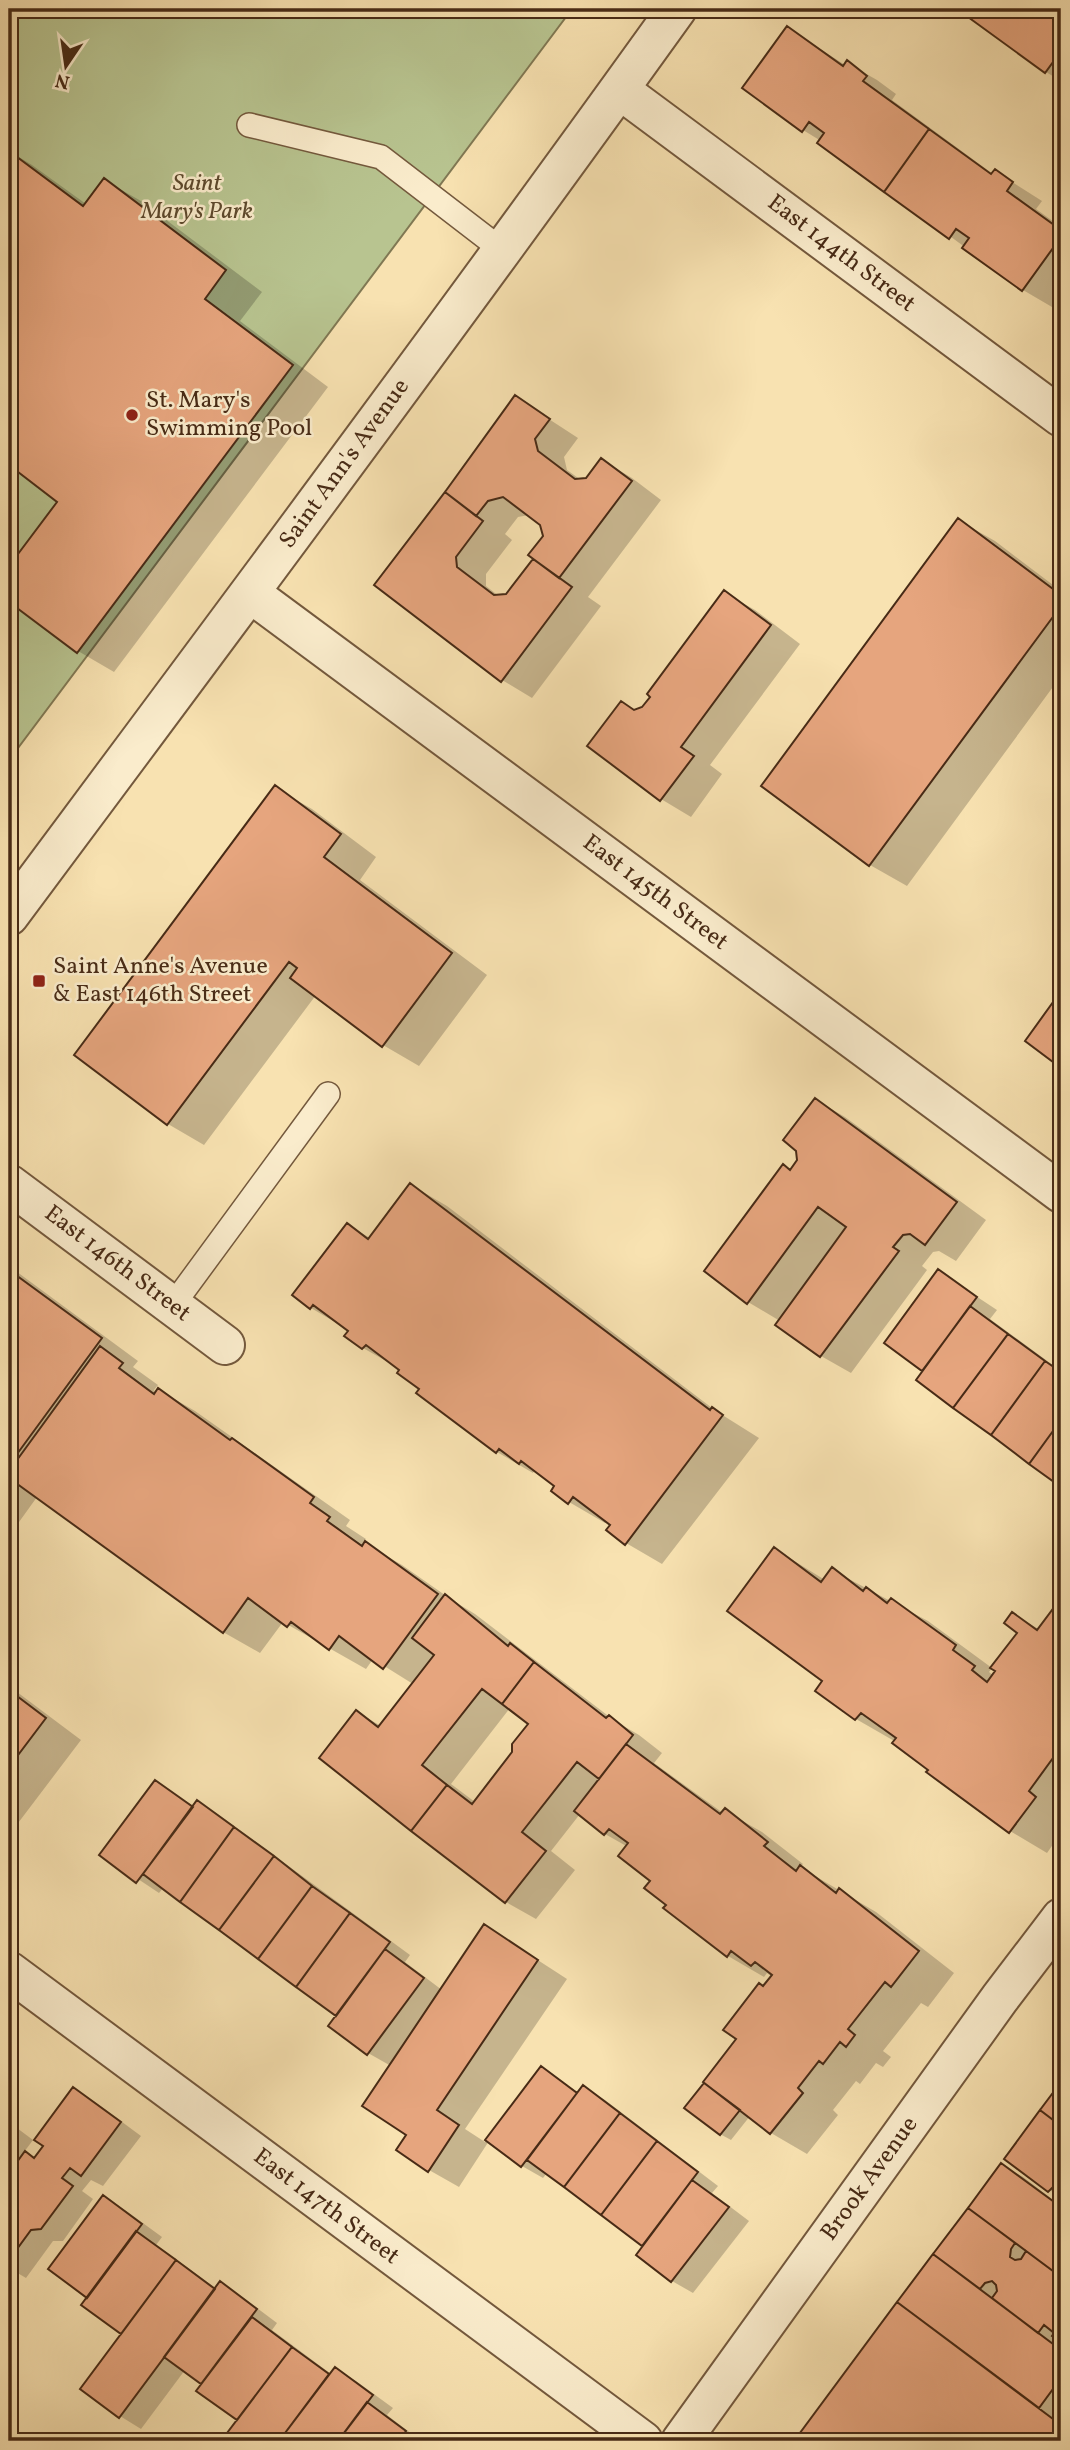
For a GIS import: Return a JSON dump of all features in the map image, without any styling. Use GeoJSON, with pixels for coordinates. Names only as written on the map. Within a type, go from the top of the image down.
{"type":"FeatureCollection","features":[{"type":"Feature","properties":{"kind":"street","name":"Saint Ann's Avenue"},"geometry":{"type":"LineString","coordinates":[[9,916],[250,593],[677,9]]}},
{"type":"Feature","properties":{"kind":"street","name":"East 144th Street"},"geometry":{"type":"LineString","coordinates":[[620,90],[1061,417]]}},
{"type":"Feature","properties":{"kind":"street","name":"East 145th Street"},"geometry":{"type":"LineString","coordinates":[[250,593],[1061,1193]]}},
{"type":"Feature","properties":{"kind":"street","name":"East 146th Street"},"geometry":{"type":"LineString","coordinates":[[9,1184],[225,1345]]}},
{"type":"Feature","properties":{"kind":"street","name":"Brook Avenue"},"geometry":{"type":"LineString","coordinates":[[681,2441],[1049,1959],[1061,1919]]}},
{"type":"Feature","properties":{"kind":"street","name":"East 147th Street"},"geometry":{"type":"LineString","coordinates":[[9,1971],[643,2441]]}},
{"type":"Feature","properties":{"kind":"lane"},"geometry":{"type":"LineString","coordinates":[[249,125],[381,157],[502,250]]}},
{"type":"Feature","properties":{"kind":"lane"},"geometry":{"type":"LineString","coordinates":[[173,1305],[328,1094]]}},
{"type":"Feature","properties":{"kind":"green space","name":"Saint Mary's Park"},"geometry":{"type":"Polygon","coordinates":[[[9,9],[572,9],[9,760],[9,9]]]}},
{"type":"Feature","properties":{"kind":"building"},"geometry":{"type":"Polygon","coordinates":[[[957,9],[1061,9],[1061,51],[1045,73],[957,9]]]}},
{"type":"Feature","properties":{"kind":"building"},"geometry":{"type":"Polygon","coordinates":[[[787,26],[843,66],[847,60],[867,76],[863,81],[929,129],[884,192],[817,143],[824,133],[809,122],[802,132],[742,88],[787,26]]]}},
{"type":"Feature","properties":{"kind":"building"},"geometry":{"type":"Polygon","coordinates":[[[929,129],[991,174],[995,169],[1013,182],[1007,191],[1061,230],[1061,237],[1022,291],[962,248],[969,238],[956,229],[949,239],[884,192],[929,129]]]}},
{"type":"Feature","properties":{"kind":"building","name":"St. Mary's Swimming Pool"},"geometry":{"type":"Polygon","coordinates":[[[9,151],[83,206],[104,178],[226,270],[205,299],[293,365],[77,653],[9,602],[9,566],[57,502],[9,465],[9,151]]]}},
{"type":"Feature","properties":{"kind":"building"},"geometry":{"type":"Polygon","coordinates":[[[515,395],[550,419],[535,439],[538,451],[575,479],[586,478],[601,458],[632,481],[559,578],[528,555],[543,536],[540,525],[503,497],[488,501],[476,516],[445,492],[515,395]]]}},
{"type":"Feature","properties":{"kind":"building"},"geometry":{"type":"Polygon","coordinates":[[[445,492],[483,521],[456,557],[457,567],[494,595],[506,594],[533,559],[572,587],[501,682],[374,585],[445,492]]]}},
{"type":"Feature","properties":{"kind":"building"},"geometry":{"type":"Polygon","coordinates":[[[958,518],[1061,595],[1061,606],[869,866],[761,786],[958,518]]]}},
{"type":"Feature","properties":{"kind":"building"},"geometry":{"type":"Polygon","coordinates":[[[724,590],[771,625],[681,747],[694,756],[660,801],[587,746],[621,701],[634,710],[642,707],[650,697],[647,694],[724,590]]]}},
{"type":"Feature","properties":{"kind":"building"},"geometry":{"type":"Polygon","coordinates":[[[275,785],[341,834],[324,857],[452,953],[382,1047],[290,978],[297,968],[289,962],[167,1125],[74,1055],[275,785]]]}},
{"type":"Feature","properties":{"kind":"building"},"geometry":{"type":"Polygon","coordinates":[[[1061,991],[1061,1068],[1025,1041],[1061,991]]]}},
{"type":"Feature","properties":{"kind":"building"},"geometry":{"type":"Polygon","coordinates":[[[815,1098],[957,1202],[925,1245],[910,1234],[903,1235],[893,1247],[899,1251],[820,1357],[775,1325],[846,1227],[818,1207],[747,1304],[704,1271],[783,1164],[790,1170],[797,1160],[796,1151],[783,1140],[815,1098]]]}},
{"type":"Feature","properties":{"kind":"building"},"geometry":{"type":"Polygon","coordinates":[[[410,1183],[710,1410],[712,1407],[723,1415],[625,1545],[606,1530],[610,1525],[573,1497],[568,1504],[551,1491],[554,1486],[521,1461],[519,1464],[499,1449],[496,1453],[416,1393],[419,1389],[397,1373],[399,1370],[366,1345],[362,1349],[344,1336],[348,1331],[313,1305],[310,1309],[292,1295],[347,1223],[368,1239],[410,1183]]]}},
{"type":"Feature","properties":{"kind":"building"},"geometry":{"type":"Polygon","coordinates":[[[938,1269],[977,1297],[922,1371],[884,1343],[938,1269]]]}},
{"type":"Feature","properties":{"kind":"building"},"geometry":{"type":"Polygon","coordinates":[[[9,1270],[102,1338],[9,1465],[9,1270]]]}},
{"type":"Feature","properties":{"kind":"building"},"geometry":{"type":"Polygon","coordinates":[[[970,1306],[1008,1334],[953,1408],[916,1380],[970,1306]]]}},
{"type":"Feature","properties":{"kind":"building"},"geometry":{"type":"Polygon","coordinates":[[[1008,1334],[1045,1361],[991,1435],[953,1408],[1008,1334]]]}},
{"type":"Feature","properties":{"kind":"building"},"geometry":{"type":"Polygon","coordinates":[[[100,1346],[123,1363],[119,1368],[154,1394],[158,1388],[314,1497],[310,1503],[330,1517],[327,1521],[362,1546],[365,1541],[438,1594],[383,1669],[339,1636],[329,1650],[291,1622],[287,1627],[248,1598],[223,1633],[9,1478],[9,1471],[100,1346]]]}},
{"type":"Feature","properties":{"kind":"building"},"geometry":{"type":"Polygon","coordinates":[[[1045,1361],[1061,1372],[1061,1420],[1029,1464],[991,1435],[1045,1361]]]}},
{"type":"Feature","properties":{"kind":"building"},"geometry":{"type":"Polygon","coordinates":[[[1061,1420],[1061,1487],[1029,1464],[1061,1420]]]}},
{"type":"Feature","properties":{"kind":"building"},"geometry":{"type":"Polygon","coordinates":[[[774,1547],[821,1582],[832,1567],[863,1591],[866,1587],[887,1603],[891,1598],[956,1645],[953,1650],[975,1666],[972,1670],[987,1682],[995,1671],[990,1668],[1017,1633],[1004,1623],[1012,1612],[1037,1630],[1061,1598],[1061,1747],[1029,1791],[1036,1797],[1009,1833],[926,1772],[928,1770],[892,1743],[896,1738],[861,1713],[855,1720],[815,1691],[822,1681],[727,1611],[774,1547]]]}},
{"type":"Feature","properties":{"kind":"building"},"geometry":{"type":"Polygon","coordinates":[[[445,1594],[508,1646],[510,1643],[534,1662],[502,1704],[482,1689],[422,1765],[447,1785],[411,1831],[319,1758],[356,1710],[378,1727],[434,1655],[412,1638],[445,1594]]]}},
{"type":"Feature","properties":{"kind":"building"},"geometry":{"type":"Polygon","coordinates":[[[534,1662],[606,1718],[609,1715],[633,1735],[599,1779],[577,1762],[522,1832],[546,1851],[505,1903],[411,1831],[447,1785],[472,1804],[512,1752],[512,1744],[528,1724],[502,1704],[534,1662]]]}},
{"type":"Feature","properties":{"kind":"building"},"geometry":{"type":"Polygon","coordinates":[[[9,1690],[46,1718],[9,1767],[9,1690]]]}},
{"type":"Feature","properties":{"kind":"building"},"geometry":{"type":"Polygon","coordinates":[[[626,1744],[720,1814],[725,1808],[768,1842],[764,1846],[796,1871],[800,1865],[836,1893],[839,1888],[919,1951],[891,1987],[885,1982],[848,2029],[855,2035],[846,2047],[840,2042],[823,2064],[819,2061],[798,2088],[803,2093],[770,2134],[703,2082],[736,2039],[723,2030],[759,1983],[763,1986],[772,1975],[755,1962],[751,1966],[731,1951],[727,1957],[663,1908],[666,1905],[644,1888],[650,1881],[618,1856],[628,1843],[609,1829],[604,1835],[574,1811],[626,1744]]]}},
{"type":"Feature","properties":{"kind":"building"},"geometry":{"type":"Polygon","coordinates":[[[155,1780],[193,1807],[136,1883],[99,1855],[155,1780]]]}},
{"type":"Feature","properties":{"kind":"building"},"geometry":{"type":"Polygon","coordinates":[[[197,1800],[234,1827],[180,1902],[143,1874],[197,1800]]]}},
{"type":"Feature","properties":{"kind":"building"},"geometry":{"type":"Polygon","coordinates":[[[234,1827],[274,1856],[219,1930],[180,1902],[234,1827]]]}},
{"type":"Feature","properties":{"kind":"building"},"geometry":{"type":"Polygon","coordinates":[[[274,1856],[312,1886],[258,1959],[219,1930],[274,1856]]]}},
{"type":"Feature","properties":{"kind":"building"},"geometry":{"type":"Polygon","coordinates":[[[312,1886],[350,1913],[296,1987],[258,1959],[312,1886]]]}},
{"type":"Feature","properties":{"kind":"building"},"geometry":{"type":"Polygon","coordinates":[[[350,1913],[390,1942],[336,2016],[296,1987],[350,1913]]]}},
{"type":"Feature","properties":{"kind":"building"},"geometry":{"type":"Polygon","coordinates":[[[484,1924],[538,1960],[437,2110],[459,2125],[428,2172],[396,2150],[406,2135],[362,2106],[484,1924]]]}},
{"type":"Feature","properties":{"kind":"building"},"geometry":{"type":"Polygon","coordinates":[[[385,1949],[424,1978],[367,2055],[328,2026],[385,1949]]]}},
{"type":"Feature","properties":{"kind":"building"},"geometry":{"type":"Polygon","coordinates":[[[541,2066],[577,2093],[521,2167],[485,2140],[541,2066]]]}},
{"type":"Feature","properties":{"kind":"building"},"geometry":{"type":"Polygon","coordinates":[[[1061,2082],[1061,2126],[1040,2110],[1061,2082]]]}},
{"type":"Feature","properties":{"kind":"building"},"geometry":{"type":"Polygon","coordinates":[[[704,2083],[740,2110],[720,2135],[684,2108],[704,2083]]]}},
{"type":"Feature","properties":{"kind":"building"},"geometry":{"type":"Polygon","coordinates":[[[583,2085],[620,2113],[564,2187],[527,2160],[583,2085]]]}},
{"type":"Feature","properties":{"kind":"building"},"geometry":{"type":"Polygon","coordinates":[[[73,2087],[121,2122],[81,2176],[70,2168],[62,2178],[73,2186],[41,2229],[31,2230],[9,2260],[9,2173],[25,2151],[34,2158],[43,2146],[34,2140],[73,2087]]]}},
{"type":"Feature","properties":{"kind":"building"},"geometry":{"type":"Polygon","coordinates":[[[1040,2110],[1061,2126],[1061,2191],[1054,2186],[1048,2192],[1004,2159],[1040,2110]]]}},
{"type":"Feature","properties":{"kind":"building"},"geometry":{"type":"Polygon","coordinates":[[[620,2113],[657,2141],[601,2215],[564,2187],[620,2113]]]}},
{"type":"Feature","properties":{"kind":"building"},"geometry":{"type":"Polygon","coordinates":[[[657,2141],[698,2172],[642,2246],[601,2215],[657,2141]]]}},
{"type":"Feature","properties":{"kind":"building"},"geometry":{"type":"Polygon","coordinates":[[[1001,2163],[1061,2207],[1061,2277],[968,2208],[1001,2163]]]}},
{"type":"Feature","properties":{"kind":"building"},"geometry":{"type":"Polygon","coordinates":[[[692,2180],[729,2207],[671,2282],[636,2255],[692,2180]]]}},
{"type":"Feature","properties":{"kind":"building"},"geometry":{"type":"Polygon","coordinates":[[[103,2195],[142,2224],[87,2298],[48,2269],[103,2195]]]}},
{"type":"Feature","properties":{"kind":"building"},"geometry":{"type":"Polygon","coordinates":[[[968,2208],[1015,2243],[1010,2257],[1021,2259],[1026,2251],[1061,2277],[1061,2342],[1052,2336],[1054,2333],[1044,2325],[1038,2333],[992,2298],[997,2291],[992,2281],[985,2283],[980,2289],[933,2254],[968,2208]]]}},
{"type":"Feature","properties":{"kind":"building"},"geometry":{"type":"Polygon","coordinates":[[[136,2231],[176,2260],[121,2334],[81,2305],[136,2231]]]}},
{"type":"Feature","properties":{"kind":"building"},"geometry":{"type":"Polygon","coordinates":[[[933,2254],[1061,2350],[1061,2378],[1039,2408],[897,2302],[933,2254]]]}},
{"type":"Feature","properties":{"kind":"building"},"geometry":{"type":"Polygon","coordinates":[[[176,2260],[215,2289],[119,2418],[80,2389],[176,2260]]]}},
{"type":"Feature","properties":{"kind":"building"},"geometry":{"type":"Polygon","coordinates":[[[220,2281],[257,2309],[201,2384],[164,2357],[220,2281]]]}},
{"type":"Feature","properties":{"kind":"building"},"geometry":{"type":"Polygon","coordinates":[[[897,2302],[1061,2425],[1059,2441],[794,2441],[897,2302]]]}},
{"type":"Feature","properties":{"kind":"building"},"geometry":{"type":"Polygon","coordinates":[[[252,2317],[292,2347],[237,2420],[196,2391],[252,2317]]]}},
{"type":"Feature","properties":{"kind":"building"},"geometry":{"type":"Polygon","coordinates":[[[292,2347],[329,2374],[279,2441],[221,2441],[292,2347]]]}},
{"type":"Feature","properties":{"kind":"building"},"geometry":{"type":"Polygon","coordinates":[[[335,2367],[373,2395],[338,2441],[279,2441],[335,2367]]]}},
{"type":"Feature","properties":{"kind":"building"},"geometry":{"type":"Polygon","coordinates":[[[367,2402],[406,2431],[399,2441],[338,2441],[367,2402]]]}},
{"type":"Feature","properties":{"kind":"place","name":"St. Mary's Swimming Pool"},"geometry":{"type":"Point","coordinates":[132,415]}},
{"type":"Feature","properties":{"kind":"place","name":"Saint Anne's Avenue & East 146th Street"},"geometry":{"type":"Point","coordinates":[39,981]}}]}
